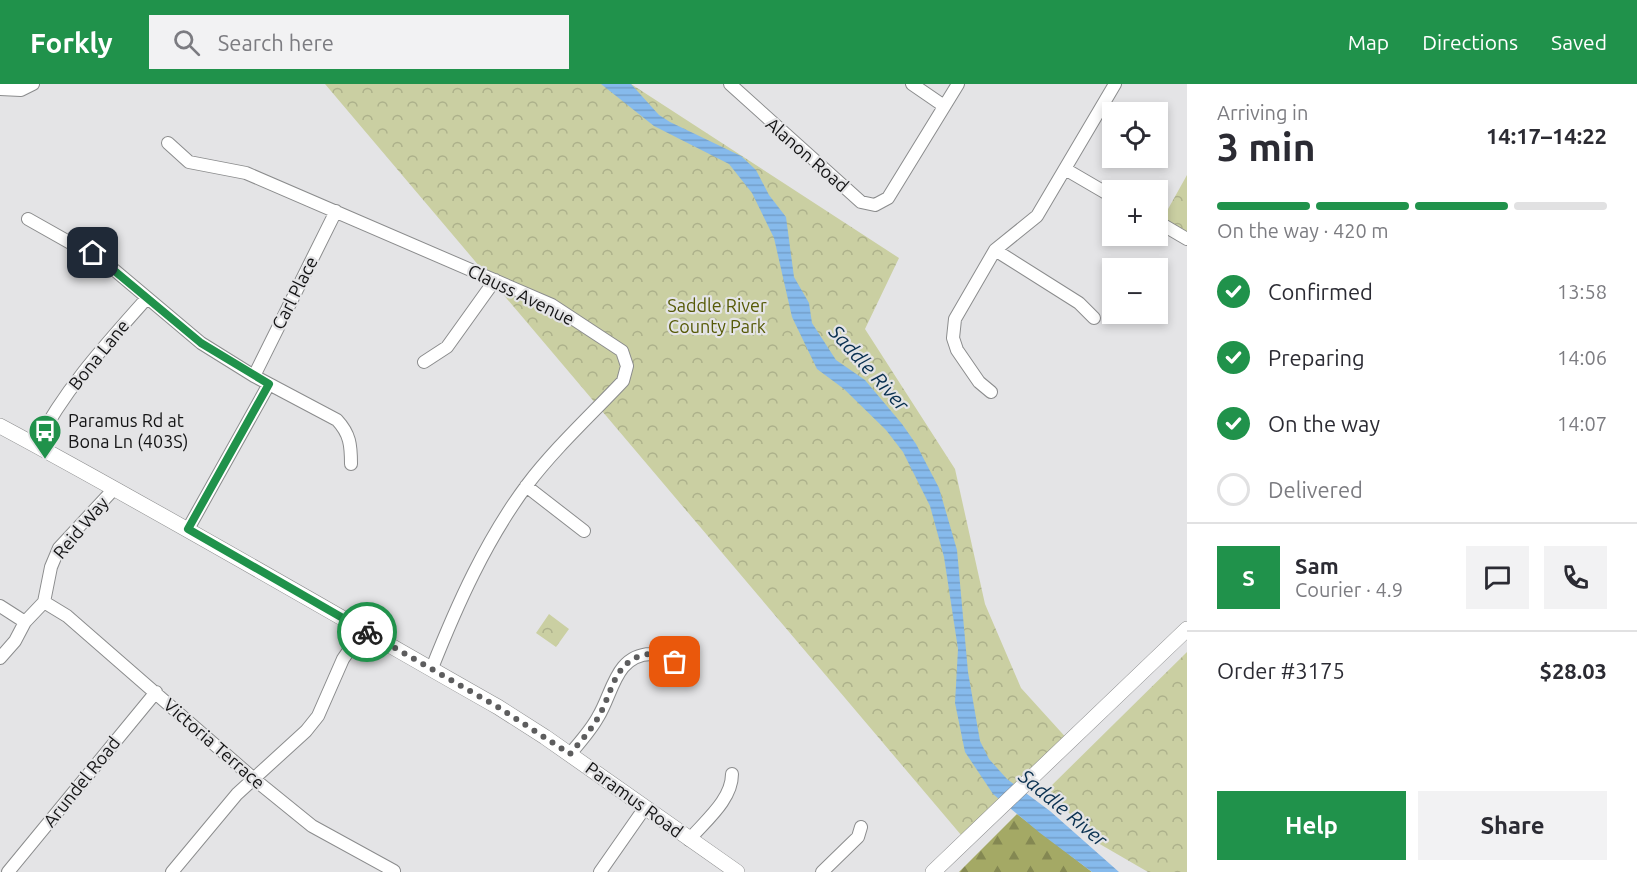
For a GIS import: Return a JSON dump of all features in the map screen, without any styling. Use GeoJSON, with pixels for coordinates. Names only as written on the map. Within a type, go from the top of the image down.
{"type":"FeatureCollection","features":[{"type":"Feature","properties":{"kind":"main road","name":"Paramus Road"},"geometry":{"type":"LineString","coordinates":[[0,426],[113,490],[188,529],[432,668],[570,754],[644,809],[737,872]]}},
{"type":"Feature","properties":{"kind":"main road"},"geometry":{"type":"LineString","coordinates":[[933,872],[1187,629]]}},
{"type":"Feature","properties":{"kind":"street"},"geometry":{"type":"LineString","coordinates":[[0,89],[21,90],[33,84]]}},
{"type":"Feature","properties":{"kind":"street","name":"Alanon Road"},"geometry":{"type":"LineString","coordinates":[[730,84],[861,202],[875,205],[882,203],[890,194],[944,106]]}},
{"type":"Feature","properties":{"kind":"street"},"geometry":{"type":"LineString","coordinates":[[912,84],[944,106],[958,84]]}},
{"type":"Feature","properties":{"kind":"street"},"geometry":{"type":"LineString","coordinates":[[991,392],[979,382],[957,350],[953,328],[955,319],[995,250],[1037,216],[1115,84]]}},
{"type":"Feature","properties":{"kind":"street","name":"Clauss Avenue"},"geometry":{"type":"LineString","coordinates":[[168,143],[189,162],[246,172],[552,305],[617,347],[625,358],[627,366],[623,381],[526,486],[466,587],[432,668]]}},
{"type":"Feature","properties":{"kind":"street"},"geometry":{"type":"LineString","coordinates":[[1065,169],[1102,190]]}},
{"type":"Feature","properties":{"kind":"street","name":"Carl Place"},"geometry":{"type":"LineString","coordinates":[[254,376],[336,211]]}},
{"type":"Feature","properties":{"kind":"street"},"geometry":{"type":"LineString","coordinates":[[28,219],[93,253],[201,343],[254,376],[337,420],[347,431],[351,442],[351,464]]}},
{"type":"Feature","properties":{"kind":"street"},"geometry":{"type":"LineString","coordinates":[[1168,228],[1187,239]]}},
{"type":"Feature","properties":{"kind":"street"},"geometry":{"type":"LineString","coordinates":[[995,250],[1079,303],[1094,318]]}},
{"type":"Feature","properties":{"kind":"street"},"geometry":{"type":"LineString","coordinates":[[424,362],[447,347],[495,280]]}},
{"type":"Feature","properties":{"kind":"street","name":"Bona Lane"},"geometry":{"type":"LineString","coordinates":[[36,446],[48,420],[76,382],[147,298]]}},
{"type":"Feature","properties":{"kind":"street"},"geometry":{"type":"LineString","coordinates":[[188,529],[269,384]]}},
{"type":"Feature","properties":{"kind":"street"},"geometry":{"type":"LineString","coordinates":[[526,486],[584,531]]}},
{"type":"Feature","properties":{"kind":"street","name":"Reid Way"},"geometry":{"type":"LineString","coordinates":[[0,658],[44,602],[54,556],[113,490]]}},
{"type":"Feature","properties":{"kind":"street","name":"Victoria Terrace"},"geometry":{"type":"LineString","coordinates":[[44,602],[67,616],[254,779],[312,826],[394,871]]}},
{"type":"Feature","properties":{"kind":"street"},"geometry":{"type":"LineString","coordinates":[[0,606],[26,622]]}},
{"type":"Feature","properties":{"kind":"street"},"geometry":{"type":"LineString","coordinates":[[172,872],[223,811],[293,744],[318,716],[343,659],[363,630]]}},
{"type":"Feature","properties":{"kind":"street"},"geometry":{"type":"LineString","coordinates":[[570,754],[598,718],[612,682],[630,660],[639,656],[658,654],[668,656],[680,672]]}},
{"type":"Feature","properties":{"kind":"street","name":"Arundel Road"},"geometry":{"type":"LineString","coordinates":[[8,872],[156,692]]}},
{"type":"Feature","properties":{"kind":"street"},"geometry":{"type":"LineString","coordinates":[[689,840],[727,795],[732,786],[732,774]]}},
{"type":"Feature","properties":{"kind":"street"},"geometry":{"type":"LineString","coordinates":[[600,872],[644,809]]}},
{"type":"Feature","properties":{"kind":"street"},"geometry":{"type":"LineString","coordinates":[[822,872],[858,837],[861,827]]}},
{"type":"Feature","properties":{"kind":"green space","name":"Saddle River County Park"},"geometry":{"type":"Polygon","coordinates":[[[325,84],[631,84],[899,258],[865,329],[955,469],[985,604],[1021,688],[1070,742],[967,842],[325,84]]]}},
{"type":"Feature","properties":{"kind":"green space"},"geometry":{"type":"Polygon","coordinates":[[[1187,175],[1187,232],[1168,221],[1168,209],[1187,175]]]}},
{"type":"Feature","properties":{"kind":"green space"},"geometry":{"type":"Polygon","coordinates":[[[549,614],[569,629],[556,647],[536,633],[549,614]]]}},
{"type":"Feature","properties":{"kind":"green space"},"geometry":{"type":"Polygon","coordinates":[[[1187,652],[1187,872],[1148,872],[1098,843],[1047,790],[1187,652]]]}},
{"type":"Feature","properties":{"kind":"green space"},"geometry":{"type":"Polygon","coordinates":[[[1017,814],[1092,872],[959,872],[1017,814]]]}},
{"type":"Feature","properties":{"kind":"water"},"geometry":{"type":"Polygon","coordinates":[[[601,84],[631,84],[659,115],[741,156],[756,170],[769,195],[786,217],[794,277],[809,303],[812,323],[836,360],[865,380],[902,424],[916,444],[939,488],[957,550],[968,672],[980,741],[989,759],[1007,779],[1050,811],[1119,872],[1092,872],[1040,833],[993,794],[965,752],[955,703],[958,649],[944,557],[930,506],[903,452],[886,430],[844,389],[817,369],[792,317],[774,238],[752,193],[729,164],[654,126],[601,84]]]}},
{"type":"Feature","properties":{"kind":"way so far"},"geometry":{"type":"LineString","coordinates":[[367,632],[498,707],[570,754],[598,718],[612,682],[622,667],[630,660],[648,654],[668,656],[675,662]]}},
{"type":"Feature","properties":{"kind":"place","name":"Paramus Rd at Bona Ln (403S)"},"geometry":{"type":"Point","coordinates":[45,460]}},
{"type":"Feature","properties":{"kind":"route"},"geometry":{"type":"LineString","coordinates":[[93,253],[178,326],[201,343],[269,384],[188,529],[367,632]]}},
{"type":"Feature","properties":{"kind":"water label","name":"Saddle River"},"geometry":{"type":"Point","coordinates":[869,368]}},
{"type":"Feature","properties":{"kind":"water label","name":"Saddle River"},"geometry":{"type":"Point","coordinates":[1063,808]}}]}
